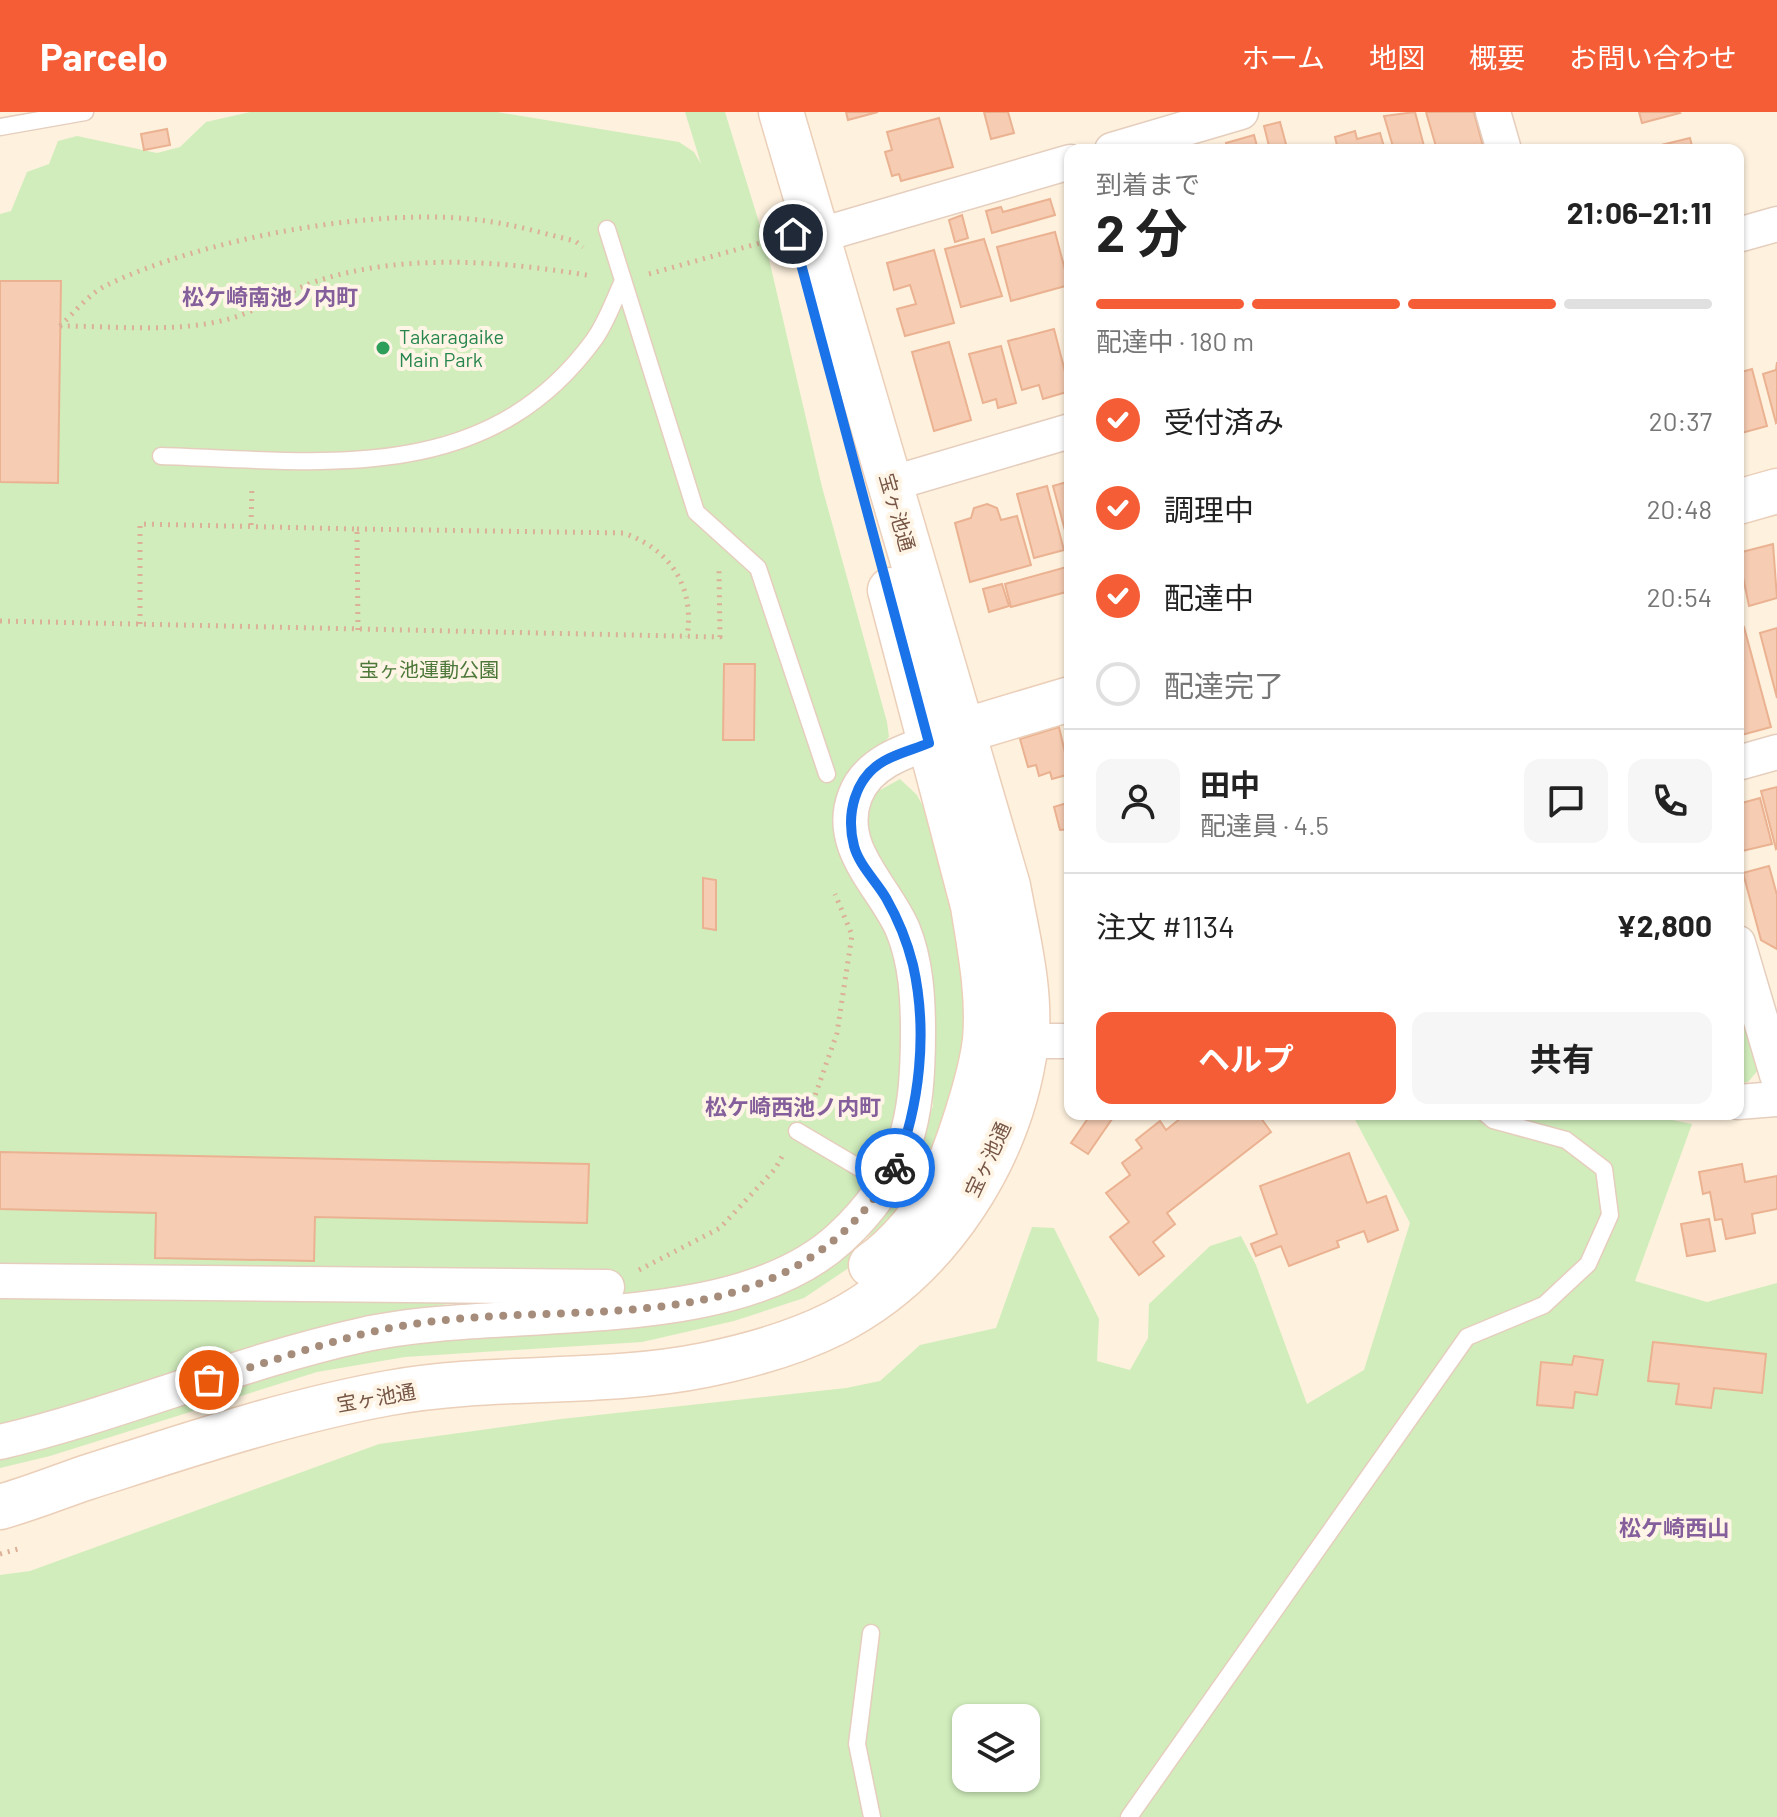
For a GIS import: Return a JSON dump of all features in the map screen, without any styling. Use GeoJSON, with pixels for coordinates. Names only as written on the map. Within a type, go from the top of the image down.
{"type":"FeatureCollection","features":[{"type":"Feature","properties":{"kind":"street","name":"宝ヶ池通"},"geometry":{"type":"LineString","coordinates":[[0,1480],[50,1468],[190,1421],[340,1382],[414,1368],[642,1352],[695,1343],[802,1311],[878,1260],[914,1223],[940,1185],[969,1104],[984,1043],[982,959],[946,737],[890,484],[760,112]]}},
{"type":"Feature","properties":{"kind":"street","name":"宝ヶ池通"},"geometry":{"type":"LineString","coordinates":[[0,1507],[237,1429],[393,1392],[502,1380],[652,1373],[704,1365],[795,1341],[838,1321],[937,1243],[972,1197],[1014,1098],[1026,1041],[1023,982],[1008,886],[946,737],[805,235],[781,112]]}},
{"type":"Feature","properties":{"kind":"street"},"geometry":{"type":"LineString","coordinates":[[1132,144],[1241,112]]}},
{"type":"Feature","properties":{"kind":"street"},"geometry":{"type":"LineString","coordinates":[[1493,112],[1502,144]]}},
{"type":"Feature","properties":{"kind":"street"},"geometry":{"type":"LineString","coordinates":[[805,235],[1064,164]]}},
{"type":"Feature","properties":{"kind":"street"},"geometry":{"type":"LineString","coordinates":[[1744,233],[1777,224]]}},
{"type":"Feature","properties":{"kind":"street"},"geometry":{"type":"LineString","coordinates":[[890,484],[1064,433]]}},
{"type":"Feature","properties":{"kind":"street"},"geometry":{"type":"LineString","coordinates":[[1744,500],[1777,491]]}},
{"type":"Feature","properties":{"kind":"street"},"geometry":{"type":"LineString","coordinates":[[0,1442],[356,1336],[407,1325],[671,1306],[735,1290],[810,1261],[840,1238],[885,1183],[911,1130],[918,1087],[918,1012],[914,968],[903,931],[854,848],[853,799],[863,780],[882,762],[946,737],[1064,701]]}},
{"type":"Feature","properties":{"kind":"street"},"geometry":{"type":"LineString","coordinates":[[1744,761],[1777,752]]}},
{"type":"Feature","properties":{"kind":"street"},"geometry":{"type":"LineString","coordinates":[[1744,952],[1764,980],[1777,1075]]}},
{"type":"Feature","properties":{"kind":"street"},"geometry":{"type":"LineString","coordinates":[[1026,1041],[1064,1041]]}},
{"type":"Feature","properties":{"kind":"street"},"geometry":{"type":"LineString","coordinates":[[1744,1102],[1777,1099]]}},
{"type":"Feature","properties":{"kind":"street"},"geometry":{"type":"LineString","coordinates":[[0,1281],[607,1287]]}},
{"type":"Feature","properties":{"kind":"lane"},"geometry":{"type":"LineString","coordinates":[[0,127],[23,117],[85,112]]}},
{"type":"Feature","properties":{"kind":"lane"},"geometry":{"type":"LineString","coordinates":[[607,229],[696,512],[758,568],[827,774]]}},
{"type":"Feature","properties":{"kind":"lane"},"geometry":{"type":"LineString","coordinates":[[161,456],[359,462],[451,446],[517,414],[554,382],[594,340],[623,281]]}},
{"type":"Feature","properties":{"kind":"lane"},"geometry":{"type":"LineString","coordinates":[[1129,1817],[1467,1337],[1544,1305],[1588,1264],[1610,1215],[1604,1169],[1566,1140],[1493,1120]]}},
{"type":"Feature","properties":{"kind":"lane"},"geometry":{"type":"LineString","coordinates":[[797,1131],[885,1183]]}},
{"type":"Feature","properties":{"kind":"lane"},"geometry":{"type":"LineString","coordinates":[[871,1633],[857,1744],[872,1817]]}},
{"type":"Feature","properties":{"kind":"path"},"geometry":{"type":"LineString","coordinates":[[623,281],[575,241],[485,221],[402,216],[218,244],[102,287],[60,326],[176,325],[225,320],[321,280],[419,262],[532,266],[623,281],[805,235]]}},
{"type":"Feature","properties":{"kind":"path"},"geometry":{"type":"LineString","coordinates":[[251,525],[253,459]]}},
{"type":"Feature","properties":{"kind":"path"},"geometry":{"type":"LineString","coordinates":[[140,624],[140,524],[624,533],[645,541],[667,556],[678,575],[690,620],[687,637]]}},
{"type":"Feature","properties":{"kind":"path"},"geometry":{"type":"LineString","coordinates":[[357,529],[358,630]]}},
{"type":"Feature","properties":{"kind":"path"},"geometry":{"type":"LineString","coordinates":[[0,621],[720,637],[719,578]]}},
{"type":"Feature","properties":{"kind":"path"},"geometry":{"type":"LineString","coordinates":[[607,1287],[720,1228],[775,1169],[815,1101],[840,1019],[852,935],[834,892]]}},
{"type":"Feature","properties":{"kind":"green space","name":"宝ヶ池運動公園"},"geometry":{"type":"Polygon","coordinates":[[[250,112],[497,112],[679,142],[694,152],[701,164],[685,112],[725,112],[765,242],[822,487],[887,722],[889,737],[841,785],[833,828],[842,860],[866,888],[899,950],[912,1094],[856,1212],[776,1269],[639,1302],[448,1304],[393,1313],[199,1365],[0,1426],[0,214],[11,211],[27,172],[49,164],[58,141],[77,136],[157,153],[180,147],[206,122],[250,112]]]}},
{"type":"Feature","properties":{"kind":"green space"},"geometry":{"type":"Polygon","coordinates":[[[900,779],[917,795],[940,839],[964,948],[965,1043],[945,1132],[922,1189],[859,1261],[804,1298],[734,1321],[642,1342],[405,1357],[317,1372],[50,1456],[0,1468],[0,1457],[204,1399],[299,1365],[388,1347],[475,1337],[600,1331],[715,1313],[799,1286],[867,1239],[909,1176],[933,1106],[934,1054],[866,825],[873,794],[900,779]]]}},
{"type":"Feature","properties":{"kind":"green space"},"geometry":{"type":"Polygon","coordinates":[[[1744,1001],[1763,1064],[1748,1082],[1744,1082],[1744,1001]]]}},
{"type":"Feature","properties":{"kind":"green space"},"geometry":{"type":"Polygon","coordinates":[[[1355,1120],[1672,1120],[1692,1124],[1635,1281],[1707,1302],[1777,1283],[1777,1817],[0,1817],[0,1575],[30,1571],[379,1444],[561,1419],[846,1388],[880,1381],[920,1345],[996,1328],[1032,1227],[1054,1228],[1099,1319],[1097,1361],[1130,1370],[1148,1338],[1149,1304],[1210,1246],[1241,1236],[1256,1265],[1307,1404],[1364,1370],[1410,1223],[1355,1120]]]}},
{"type":"Feature","properties":{"kind":"building"},"geometry":{"type":"Polygon","coordinates":[[[846,112],[878,112],[848,120],[846,112]]]}},
{"type":"Feature","properties":{"kind":"building"},"geometry":{"type":"Polygon","coordinates":[[[984,112],[1008,112],[1014,133],[991,139],[984,112]]]}},
{"type":"Feature","properties":{"kind":"building"},"geometry":{"type":"Polygon","coordinates":[[[1415,112],[1423,144],[1392,144],[1384,116],[1415,112]]]}},
{"type":"Feature","properties":{"kind":"building"},"geometry":{"type":"Polygon","coordinates":[[[1426,112],[1474,112],[1482,144],[1435,144],[1426,112]]]}},
{"type":"Feature","properties":{"kind":"building"},"geometry":{"type":"Polygon","coordinates":[[[1639,112],[1679,112],[1680,113],[1642,123],[1639,112]]]}},
{"type":"Feature","properties":{"kind":"building"},"geometry":{"type":"Polygon","coordinates":[[[939,118],[953,167],[901,181],[899,174],[892,176],[885,152],[892,150],[887,132],[939,118]]]}},
{"type":"Feature","properties":{"kind":"building"},"geometry":{"type":"Polygon","coordinates":[[[1280,122],[1286,144],[1268,144],[1264,126],[1280,122]]]}},
{"type":"Feature","properties":{"kind":"building"},"geometry":{"type":"Polygon","coordinates":[[[167,129],[170,145],[144,150],[141,134],[167,129]]]}},
{"type":"Feature","properties":{"kind":"building"},"geometry":{"type":"Polygon","coordinates":[[[1355,131],[1357,139],[1380,133],[1383,144],[1337,144],[1335,137],[1355,131]]]}},
{"type":"Feature","properties":{"kind":"building"},"geometry":{"type":"Polygon","coordinates":[[[1254,135],[1256,144],[1226,144],[1254,135]]]}},
{"type":"Feature","properties":{"kind":"building"},"geometry":{"type":"Polygon","coordinates":[[[1690,138],[1692,144],[1665,144],[1690,138]]]}},
{"type":"Feature","properties":{"kind":"building"},"geometry":{"type":"Polygon","coordinates":[[[1050,199],[1055,215],[992,233],[986,211],[1001,207],[1003,212],[1050,199]]]}},
{"type":"Feature","properties":{"kind":"building"},"geometry":{"type":"Polygon","coordinates":[[[962,215],[968,238],[955,242],[949,220],[962,215]]]}},
{"type":"Feature","properties":{"kind":"building"},"geometry":{"type":"Polygon","coordinates":[[[1055,232],[1064,266],[1064,286],[1011,301],[997,247],[1055,232]]]}},
{"type":"Feature","properties":{"kind":"building"},"geometry":{"type":"Polygon","coordinates":[[[984,239],[1002,296],[961,307],[945,249],[984,239]]]}},
{"type":"Feature","properties":{"kind":"building"},"geometry":{"type":"Polygon","coordinates":[[[934,250],[954,323],[905,336],[897,309],[916,304],[910,285],[894,290],[887,263],[934,250]]]}},
{"type":"Feature","properties":{"kind":"building"},"geometry":{"type":"Polygon","coordinates":[[[0,281],[61,281],[58,483],[0,482],[0,281]]]}},
{"type":"Feature","properties":{"kind":"building"},"geometry":{"type":"Polygon","coordinates":[[[1054,329],[1064,368],[1064,393],[1043,399],[1039,385],[1022,390],[1008,341],[1054,329]]]}},
{"type":"Feature","properties":{"kind":"building"},"geometry":{"type":"Polygon","coordinates":[[[949,342],[971,420],[934,431],[912,352],[949,342]]]}},
{"type":"Feature","properties":{"kind":"building"},"geometry":{"type":"Polygon","coordinates":[[[1001,346],[1016,403],[998,408],[996,399],[983,403],[969,354],[1001,346]]]}},
{"type":"Feature","properties":{"kind":"building"},"geometry":{"type":"Polygon","coordinates":[[[1777,362],[1776,423],[1763,374],[1776,370],[1777,362]]]}},
{"type":"Feature","properties":{"kind":"building"},"geometry":{"type":"Polygon","coordinates":[[[1752,369],[1767,426],[1744,432],[1744,371],[1752,369]]]}},
{"type":"Feature","properties":{"kind":"building"},"geometry":{"type":"Polygon","coordinates":[[[1064,483],[1064,527],[1053,486],[1064,483]]]}},
{"type":"Feature","properties":{"kind":"building"},"geometry":{"type":"Polygon","coordinates":[[[1047,486],[1064,550],[1034,558],[1017,494],[1047,486]]]}},
{"type":"Feature","properties":{"kind":"building"},"geometry":{"type":"Polygon","coordinates":[[[987,504],[997,508],[1001,520],[1017,516],[1031,565],[970,582],[955,523],[971,518],[974,508],[987,504]]]}},
{"type":"Feature","properties":{"kind":"building"},"geometry":{"type":"Polygon","coordinates":[[[1773,544],[1777,598],[1749,606],[1744,582],[1744,551],[1773,544]]]}},
{"type":"Feature","properties":{"kind":"building"},"geometry":{"type":"Polygon","coordinates":[[[1064,568],[1064,593],[1011,607],[1005,584],[1064,568]]]}},
{"type":"Feature","properties":{"kind":"building"},"geometry":{"type":"Polygon","coordinates":[[[1002,584],[1009,606],[989,612],[983,589],[1002,584]]]}},
{"type":"Feature","properties":{"kind":"building"},"geometry":{"type":"Polygon","coordinates":[[[1744,627],[1771,727],[1744,734],[1744,627]]]}},
{"type":"Feature","properties":{"kind":"building"},"geometry":{"type":"Polygon","coordinates":[[[1777,628],[1777,698],[1760,633],[1777,628]]]}},
{"type":"Feature","properties":{"kind":"building"},"geometry":{"type":"Polygon","coordinates":[[[724,664],[755,664],[754,740],[723,740],[724,664]]]}},
{"type":"Feature","properties":{"kind":"building"},"geometry":{"type":"Polygon","coordinates":[[[1059,727],[1064,748],[1064,776],[1052,779],[1050,772],[1039,776],[1036,765],[1028,767],[1020,739],[1059,727]]]}},
{"type":"Feature","properties":{"kind":"building"},"geometry":{"type":"Polygon","coordinates":[[[1777,787],[1777,848],[1776,849],[1761,791],[1777,787]]]}},
{"type":"Feature","properties":{"kind":"building"},"geometry":{"type":"Polygon","coordinates":[[[1760,798],[1772,844],[1744,851],[1744,802],[1760,798]]]}},
{"type":"Feature","properties":{"kind":"building"},"geometry":{"type":"Polygon","coordinates":[[[1064,804],[1064,830],[1060,830],[1054,807],[1064,804]]]}},
{"type":"Feature","properties":{"kind":"building"},"geometry":{"type":"Polygon","coordinates":[[[1769,866],[1777,895],[1777,949],[1761,940],[1744,873],[1769,866]]]}},
{"type":"Feature","properties":{"kind":"building"},"geometry":{"type":"Polygon","coordinates":[[[703,878],[716,880],[716,930],[703,928],[703,878]]]}},
{"type":"Feature","properties":{"kind":"building"},"geometry":{"type":"Polygon","coordinates":[[[1087,1120],[1111,1120],[1088,1154],[1071,1143],[1087,1120]]]}},
{"type":"Feature","properties":{"kind":"building"},"geometry":{"type":"Polygon","coordinates":[[[1178,1120],[1262,1120],[1271,1132],[1167,1213],[1175,1224],[1153,1242],[1164,1256],[1139,1275],[1110,1237],[1129,1222],[1106,1193],[1130,1175],[1122,1163],[1142,1148],[1136,1140],[1160,1121],[1166,1130],[1178,1120]]]}},
{"type":"Feature","properties":{"kind":"building"},"geometry":{"type":"Polygon","coordinates":[[[0,1152],[589,1164],[587,1223],[315,1217],[314,1261],[155,1258],[156,1213],[0,1209],[0,1152]]]}},
{"type":"Feature","properties":{"kind":"building"},"geometry":{"type":"Polygon","coordinates":[[[1349,1153],[1367,1203],[1386,1196],[1398,1230],[1368,1242],[1364,1231],[1337,1241],[1339,1247],[1289,1266],[1281,1246],[1256,1256],[1251,1244],[1277,1234],[1260,1186],[1349,1153]]]}},
{"type":"Feature","properties":{"kind":"building"},"geometry":{"type":"Polygon","coordinates":[[[1742,1164],[1745,1182],[1777,1176],[1777,1209],[1752,1214],[1755,1233],[1726,1239],[1722,1219],[1715,1220],[1710,1192],[1703,1194],[1699,1172],[1742,1164]]]}},
{"type":"Feature","properties":{"kind":"building"},"geometry":{"type":"Polygon","coordinates":[[[1709,1219],[1715,1251],[1687,1256],[1681,1224],[1709,1219]]]}},
{"type":"Feature","properties":{"kind":"building"},"geometry":{"type":"Polygon","coordinates":[[[1653,1342],[1766,1354],[1762,1393],[1714,1388],[1711,1408],[1676,1404],[1679,1384],[1648,1381],[1653,1342]]]}},
{"type":"Feature","properties":{"kind":"building"},"geometry":{"type":"Polygon","coordinates":[[[1574,1356],[1603,1360],[1597,1395],[1575,1392],[1573,1408],[1537,1405],[1541,1362],[1572,1365],[1574,1356]]]}},
{"type":"Feature","properties":{"kind":"way so far"},"geometry":{"type":"LineString","coordinates":[[209,1380],[356,1336],[407,1325],[650,1309],[735,1290],[810,1261],[840,1238],[872,1203],[895,1168]]}},
{"type":"Feature","properties":{"kind":"place","name":"Takaragaike Main Park"},"geometry":{"type":"Point","coordinates":[383,348]}},
{"type":"Feature","properties":{"kind":"district","name":"松ケ崎南池ノ内町"},"geometry":{"type":"Point","coordinates":[270,296]}},
{"type":"Feature","properties":{"kind":"district","name":"松ケ崎西池ノ内町"},"geometry":{"type":"Point","coordinates":[793,1106]}},
{"type":"Feature","properties":{"kind":"district","name":"松ケ崎西山"},"geometry":{"type":"Point","coordinates":[1674,1527]}},
{"type":"Feature","properties":{"kind":"route"},"geometry":{"type":"LineString","coordinates":[[793,234],[901,628],[929,743],[882,762],[863,780],[853,799],[851,822],[854,848],[903,931],[914,968],[918,1012],[918,1087],[911,1130],[895,1168]]}}]}
